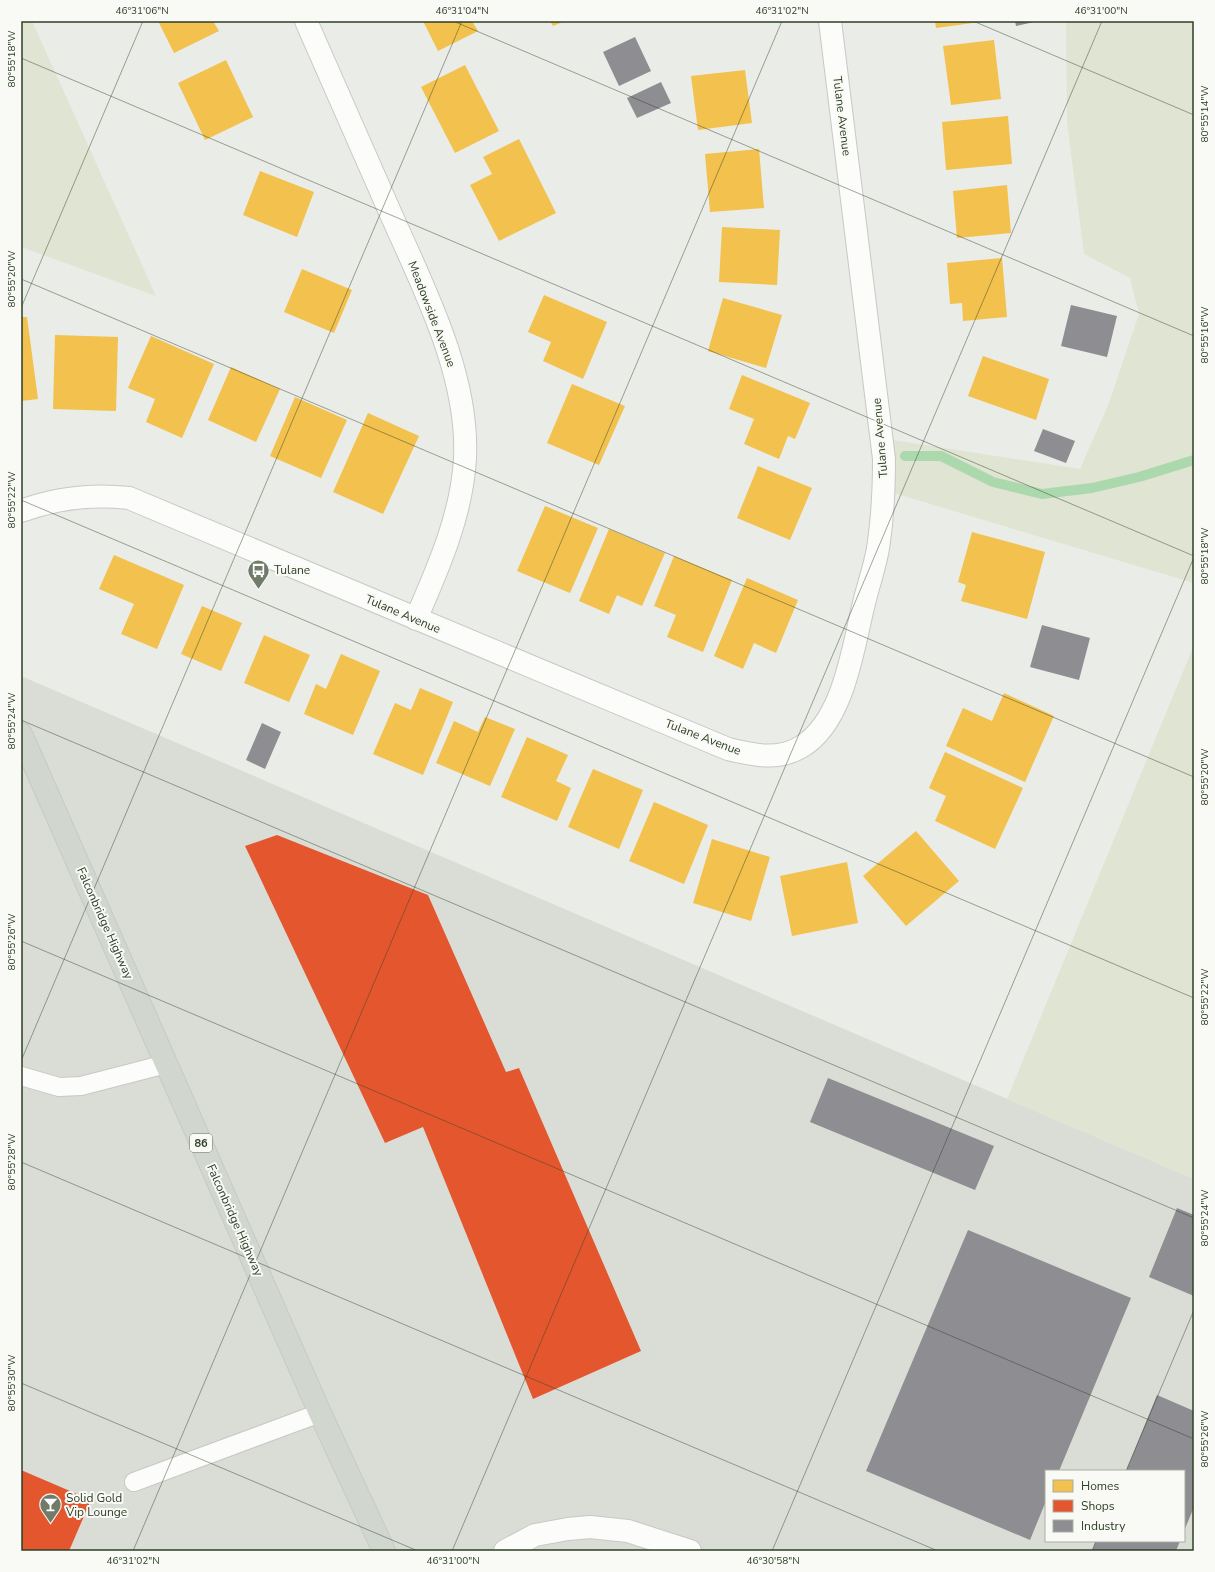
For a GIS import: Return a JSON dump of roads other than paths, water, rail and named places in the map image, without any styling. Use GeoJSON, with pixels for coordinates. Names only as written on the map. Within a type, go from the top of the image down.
{"type":"FeatureCollection","features":[{"type":"Feature","properties":{"kind":"main road","name":"Falconbridge Highway"},"geometry":{"type":"LineString","coordinates":[[21,734],[320,1413],[384,1551]]}},
{"type":"Feature","properties":{"kind":"street","name":"Meadowside Avenue"},"geometry":{"type":"LineString","coordinates":[[306,21],[428,299],[450,360],[459,395],[464,425],[465,458],[460,495],[441,563],[416,620]]}},
{"type":"Feature","properties":{"kind":"street","name":"Tulane Avenue"},"geometry":{"type":"LineString","coordinates":[[21,511],[39,504],[69,498],[112,496],[129,498],[148,504],[416,620],[728,749],[760,756],[780,755],[801,747],[816,736],[834,708],[845,682],[879,543],[884,500],[884,459],[830,21]]}},
{"type":"Feature","properties":{"kind":"street"},"geometry":{"type":"LineString","coordinates":[[505,1551],[535,1535],[590,1527],[628,1531],[690,1551]]}},
{"type":"Feature","properties":{"kind":"lane"},"geometry":{"type":"LineString","coordinates":[[21,1076],[59,1087],[82,1086],[166,1064]]}},
{"type":"Feature","properties":{"kind":"lane"},"geometry":{"type":"LineString","coordinates":[[134,1482],[320,1413]]}},
{"type":"Feature","properties":{"kind":"waterway"},"geometry":{"type":"LineString","coordinates":[[905,456],[941,456],[993,482],[1042,494],[1092,488],[1139,477],[1194,460]]}},
{"type":"Feature","properties":{"kind":"place","name":"Tulane"},"geometry":{"type":"Point","coordinates":[259,590]}},
{"type":"Feature","properties":{"kind":"place","name":"Solid Gold Vip Lounge"},"geometry":{"type":"Point","coordinates":[50,1524]}}]}
